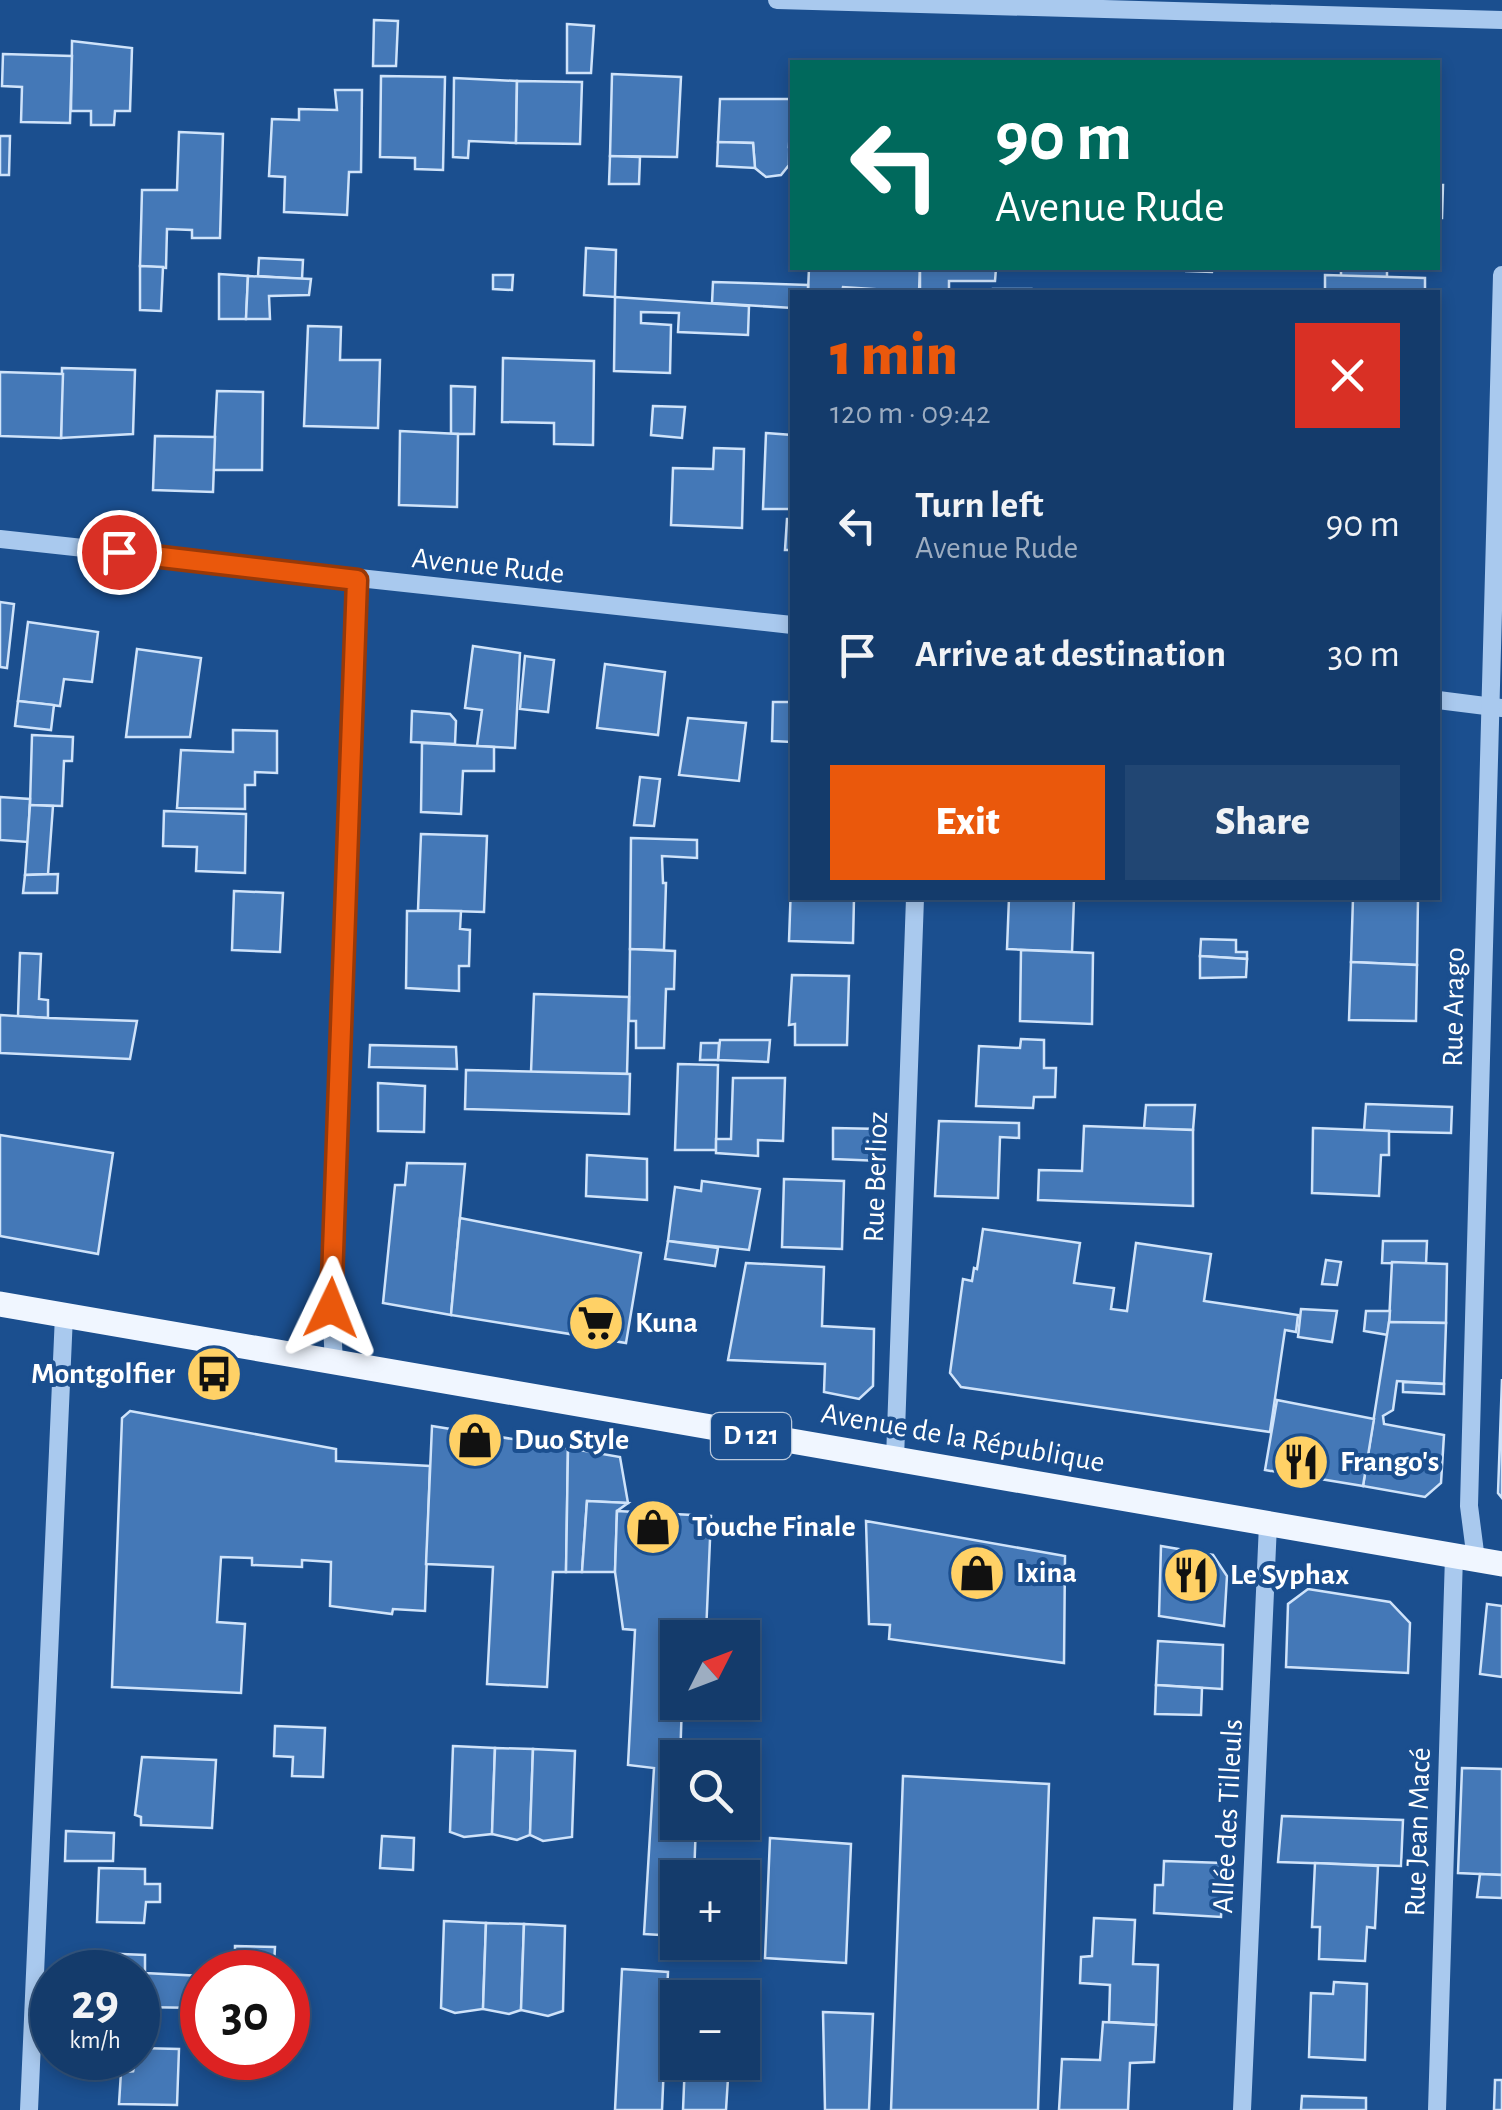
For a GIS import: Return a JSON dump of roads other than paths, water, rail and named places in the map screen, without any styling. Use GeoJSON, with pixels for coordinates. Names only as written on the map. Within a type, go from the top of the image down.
{"type":"FeatureCollection","features":[{"type":"Feature","properties":{"kind":"main road","name":"Avenue de la République"},"geometry":{"type":"LineString","coordinates":[[0,1304],[1477,1560]]}},
{"type":"Feature","properties":{"kind":"street"},"geometry":{"type":"LineString","coordinates":[[777,0],[1308,8],[1502,20]]}},
{"type":"Feature","properties":{"kind":"street","name":"Rue Arago"},"geometry":{"type":"LineString","coordinates":[[1477,1560],[1469,1506],[1495,707],[1502,275]]}},
{"type":"Feature","properties":{"kind":"street","name":"Avenue Rude"},"geometry":{"type":"LineString","coordinates":[[0,539],[790,625]]}},
{"type":"Feature","properties":{"kind":"street"},"geometry":{"type":"LineString","coordinates":[[334,1362],[331,1308],[357,580]]}},
{"type":"Feature","properties":{"kind":"street"},"geometry":{"type":"LineString","coordinates":[[1440,700],[1495,707]]}},
{"type":"Feature","properties":{"kind":"street","name":"Rue Berlioz"},"geometry":{"type":"LineString","coordinates":[[895,1459],[915,900]]}},
{"type":"Feature","properties":{"kind":"street"},"geometry":{"type":"LineString","coordinates":[[29,2110],[64,1314]]}},
{"type":"Feature","properties":{"kind":"street","name":"Allée des Tilleuls"},"geometry":{"type":"LineString","coordinates":[[1242,2110],[1268,1524]]}},
{"type":"Feature","properties":{"kind":"street","name":"Rue Jean Macé"},"geometry":{"type":"LineString","coordinates":[[1438,2110],[1477,1560]]}},
{"type":"Feature","properties":{"kind":"place","name":"Kuna"},"geometry":{"type":"Point","coordinates":[596,1323]}},
{"type":"Feature","properties":{"kind":"place","name":"Montgolfier"},"geometry":{"type":"Point","coordinates":[214,1374]}},
{"type":"Feature","properties":{"kind":"place","name":"Duo Style"},"geometry":{"type":"Point","coordinates":[475,1440]}},
{"type":"Feature","properties":{"kind":"place","name":"Frango's"},"geometry":{"type":"Point","coordinates":[1301,1462]}},
{"type":"Feature","properties":{"kind":"place","name":"Touche Finale"},"geometry":{"type":"Point","coordinates":[653,1527]}},
{"type":"Feature","properties":{"kind":"place","name":"Ixina"},"geometry":{"type":"Point","coordinates":[977,1573]}},
{"type":"Feature","properties":{"kind":"place","name":"Le Syphax"},"geometry":{"type":"Point","coordinates":[1191,1575]}}]}
